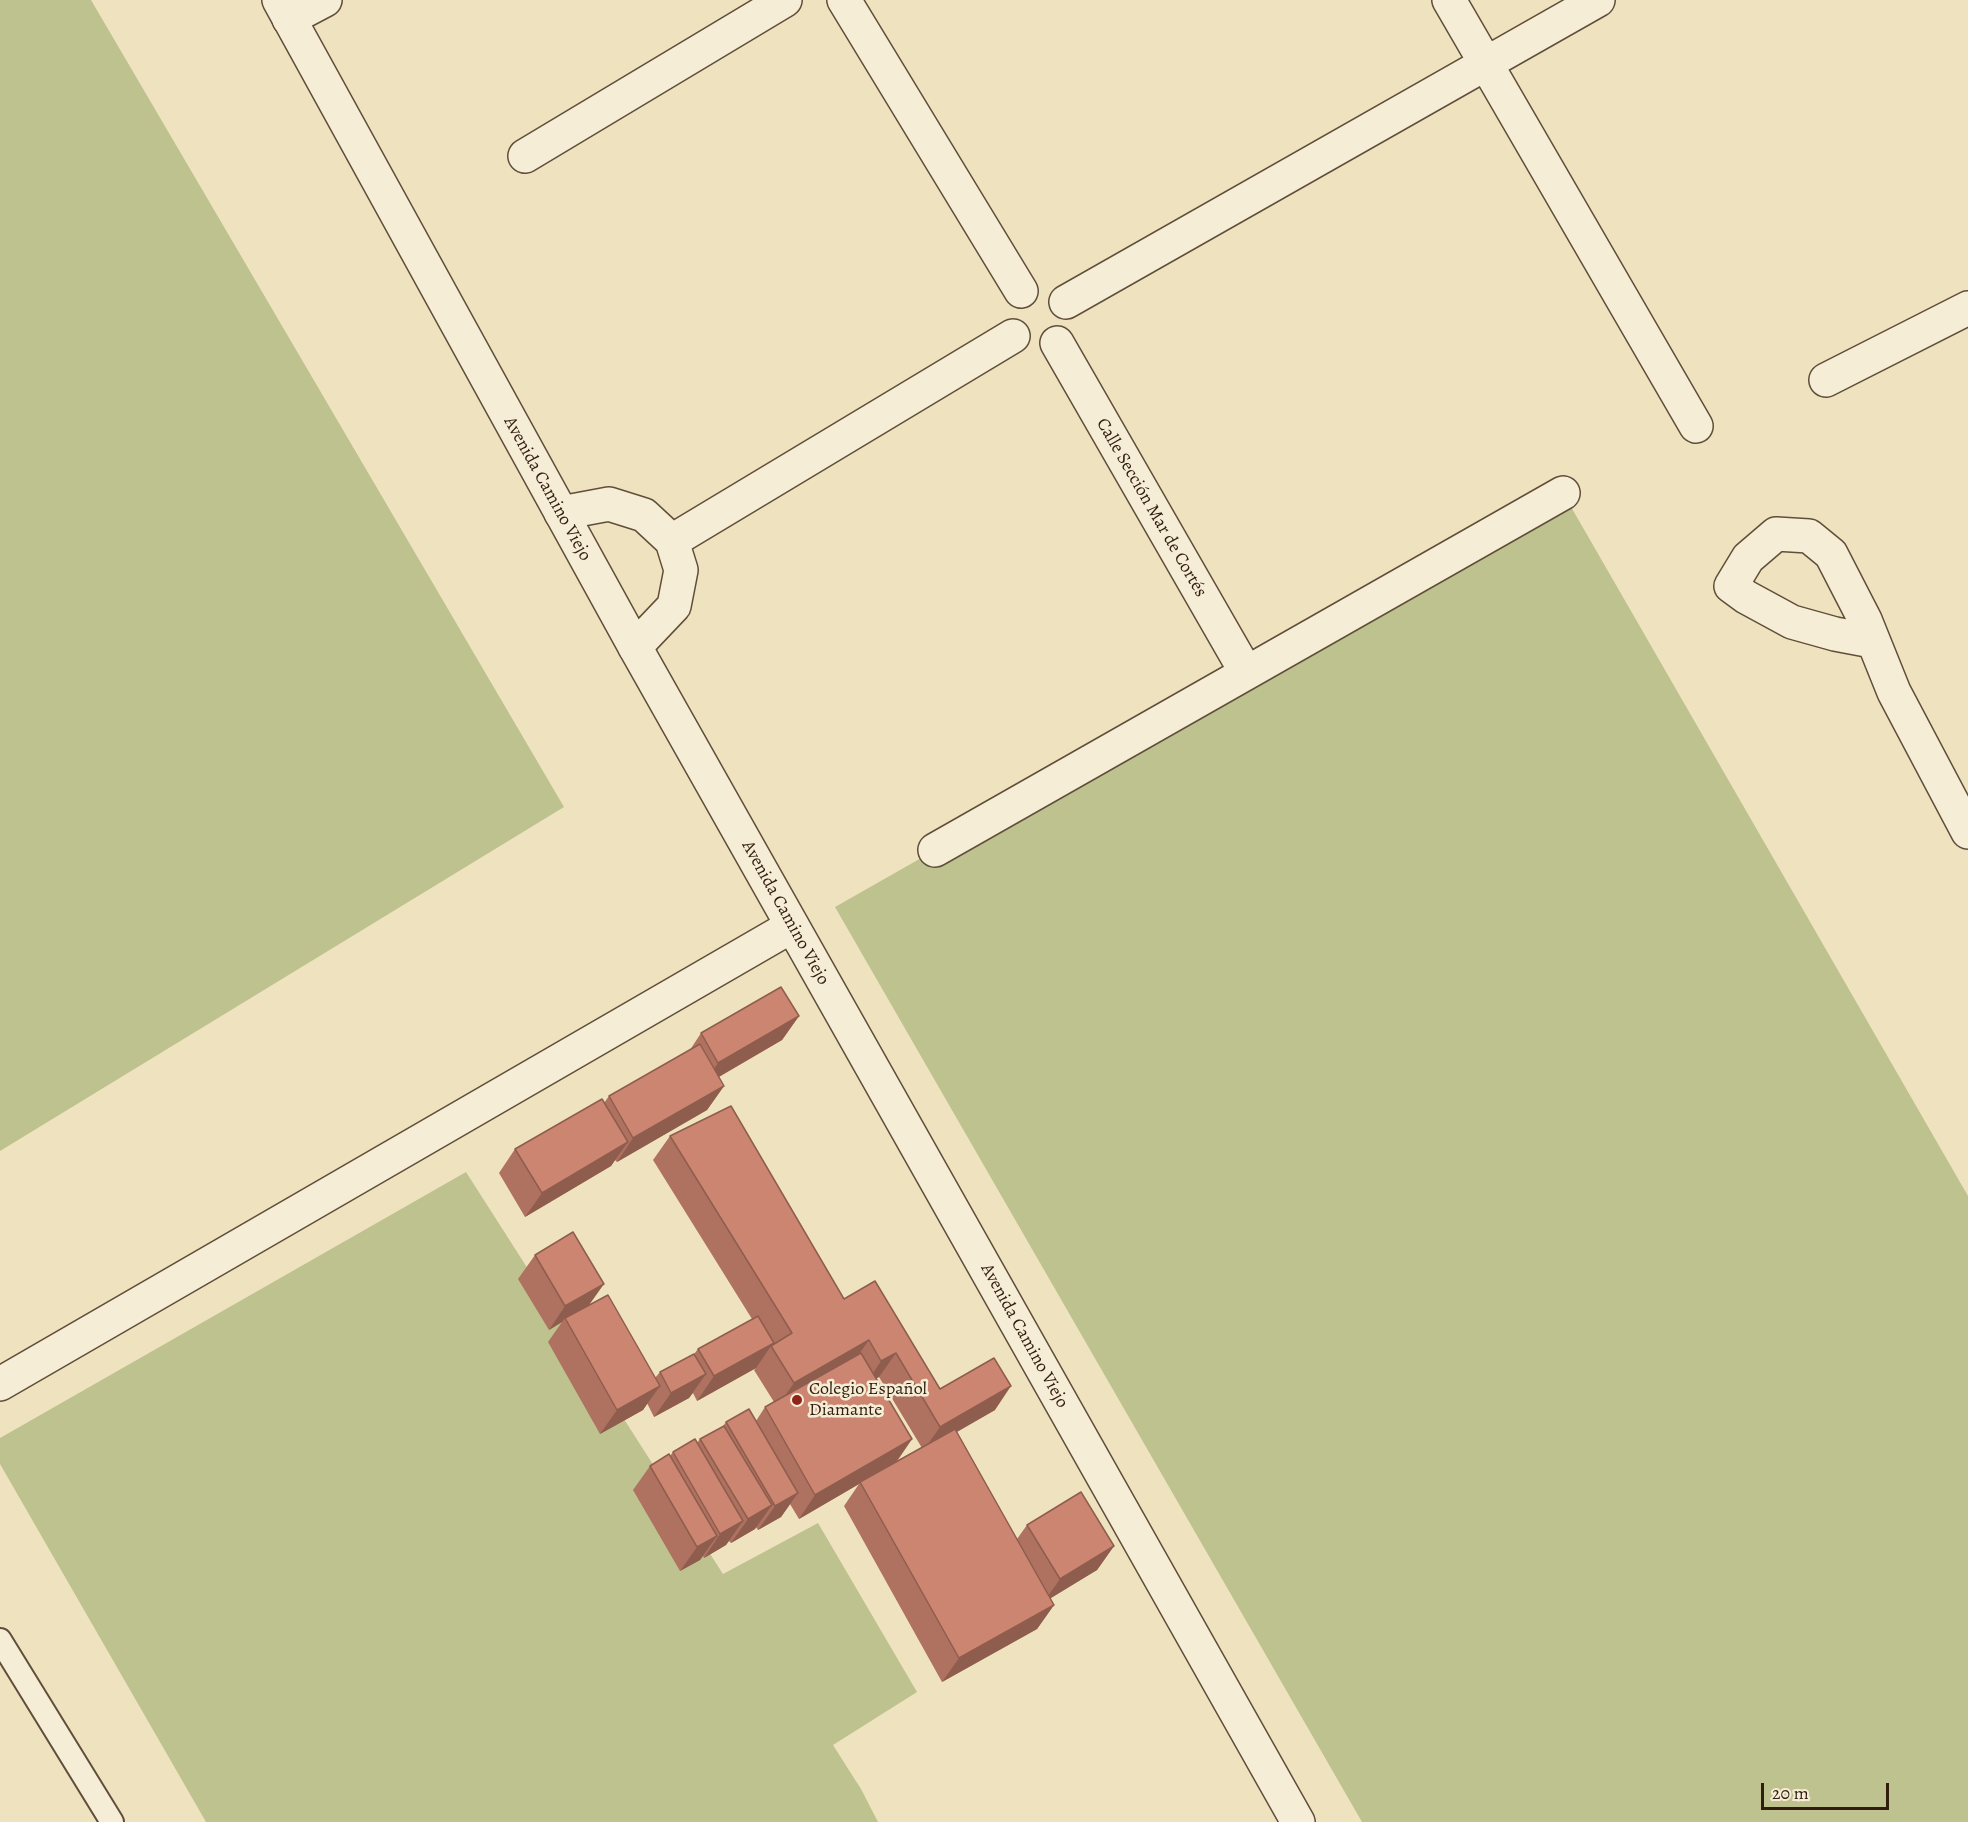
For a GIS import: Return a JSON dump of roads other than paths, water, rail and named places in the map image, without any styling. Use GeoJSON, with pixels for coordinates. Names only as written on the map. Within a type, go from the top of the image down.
{"type":"FeatureCollection","features":[{"type":"Feature","properties":{"kind":"street"},"geometry":{"type":"LineString","coordinates":[[284,10],[325,0]]}},
{"type":"Feature","properties":{"kind":"street"},"geometry":{"type":"LineString","coordinates":[[525,156],[785,0]]}},
{"type":"Feature","properties":{"kind":"street"},"geometry":{"type":"LineString","coordinates":[[844,0],[1021,291]]}},
{"type":"Feature","properties":{"kind":"street"},"geometry":{"type":"LineString","coordinates":[[1449,0],[1696,426]]}},
{"type":"Feature","properties":{"kind":"street"},"geometry":{"type":"LineString","coordinates":[[1066,302],[1598,0]]}},
{"type":"Feature","properties":{"kind":"street","name":"Avenida Camino Viejo"},"geometry":{"type":"LineString","coordinates":[[284,10],[635,647],[1298,1822]]}},
{"type":"Feature","properties":{"kind":"street"},"geometry":{"type":"LineString","coordinates":[[1037,287],[1053,291],[1066,302],[1070,318],[1066,330],[1057,343],[1041,349],[1028,347],[1013,336],[1009,318],[1012,304],[1021,291],[1037,287]]}},
{"type":"Feature","properties":{"kind":"street"},"geometry":{"type":"LineString","coordinates":[[1826,380],[1968,308]]}},
{"type":"Feature","properties":{"kind":"street"},"geometry":{"type":"LineString","coordinates":[[672,541],[1013,336]]}},
{"type":"Feature","properties":{"kind":"street","name":"Calle Sección Mar de Cortés"},"geometry":{"type":"LineString","coordinates":[[1057,343],[1246,672]]}},
{"type":"Feature","properties":{"kind":"street"},"geometry":{"type":"LineString","coordinates":[[935,850],[1563,493]]}},
{"type":"Feature","properties":{"kind":"street"},"geometry":{"type":"LineString","coordinates":[[561,513],[609,504],[644,515],[672,541],[681,570],[674,606],[635,647]]}},
{"type":"Feature","properties":{"kind":"street"},"geometry":{"type":"LineString","coordinates":[[1872,640],[1894,692],[1968,832]]}},
{"type":"Feature","properties":{"kind":"street"},"geometry":{"type":"LineString","coordinates":[[0,1384],[792,926]]}},
{"type":"Feature","properties":{"kind":"lane"},"geometry":{"type":"LineString","coordinates":[[0,1640],[112,1822]]}},
{"type":"Feature","properties":{"kind":"place","name":"Colegio Español Diamante"},"geometry":{"type":"Point","coordinates":[797,1400]}}]}
